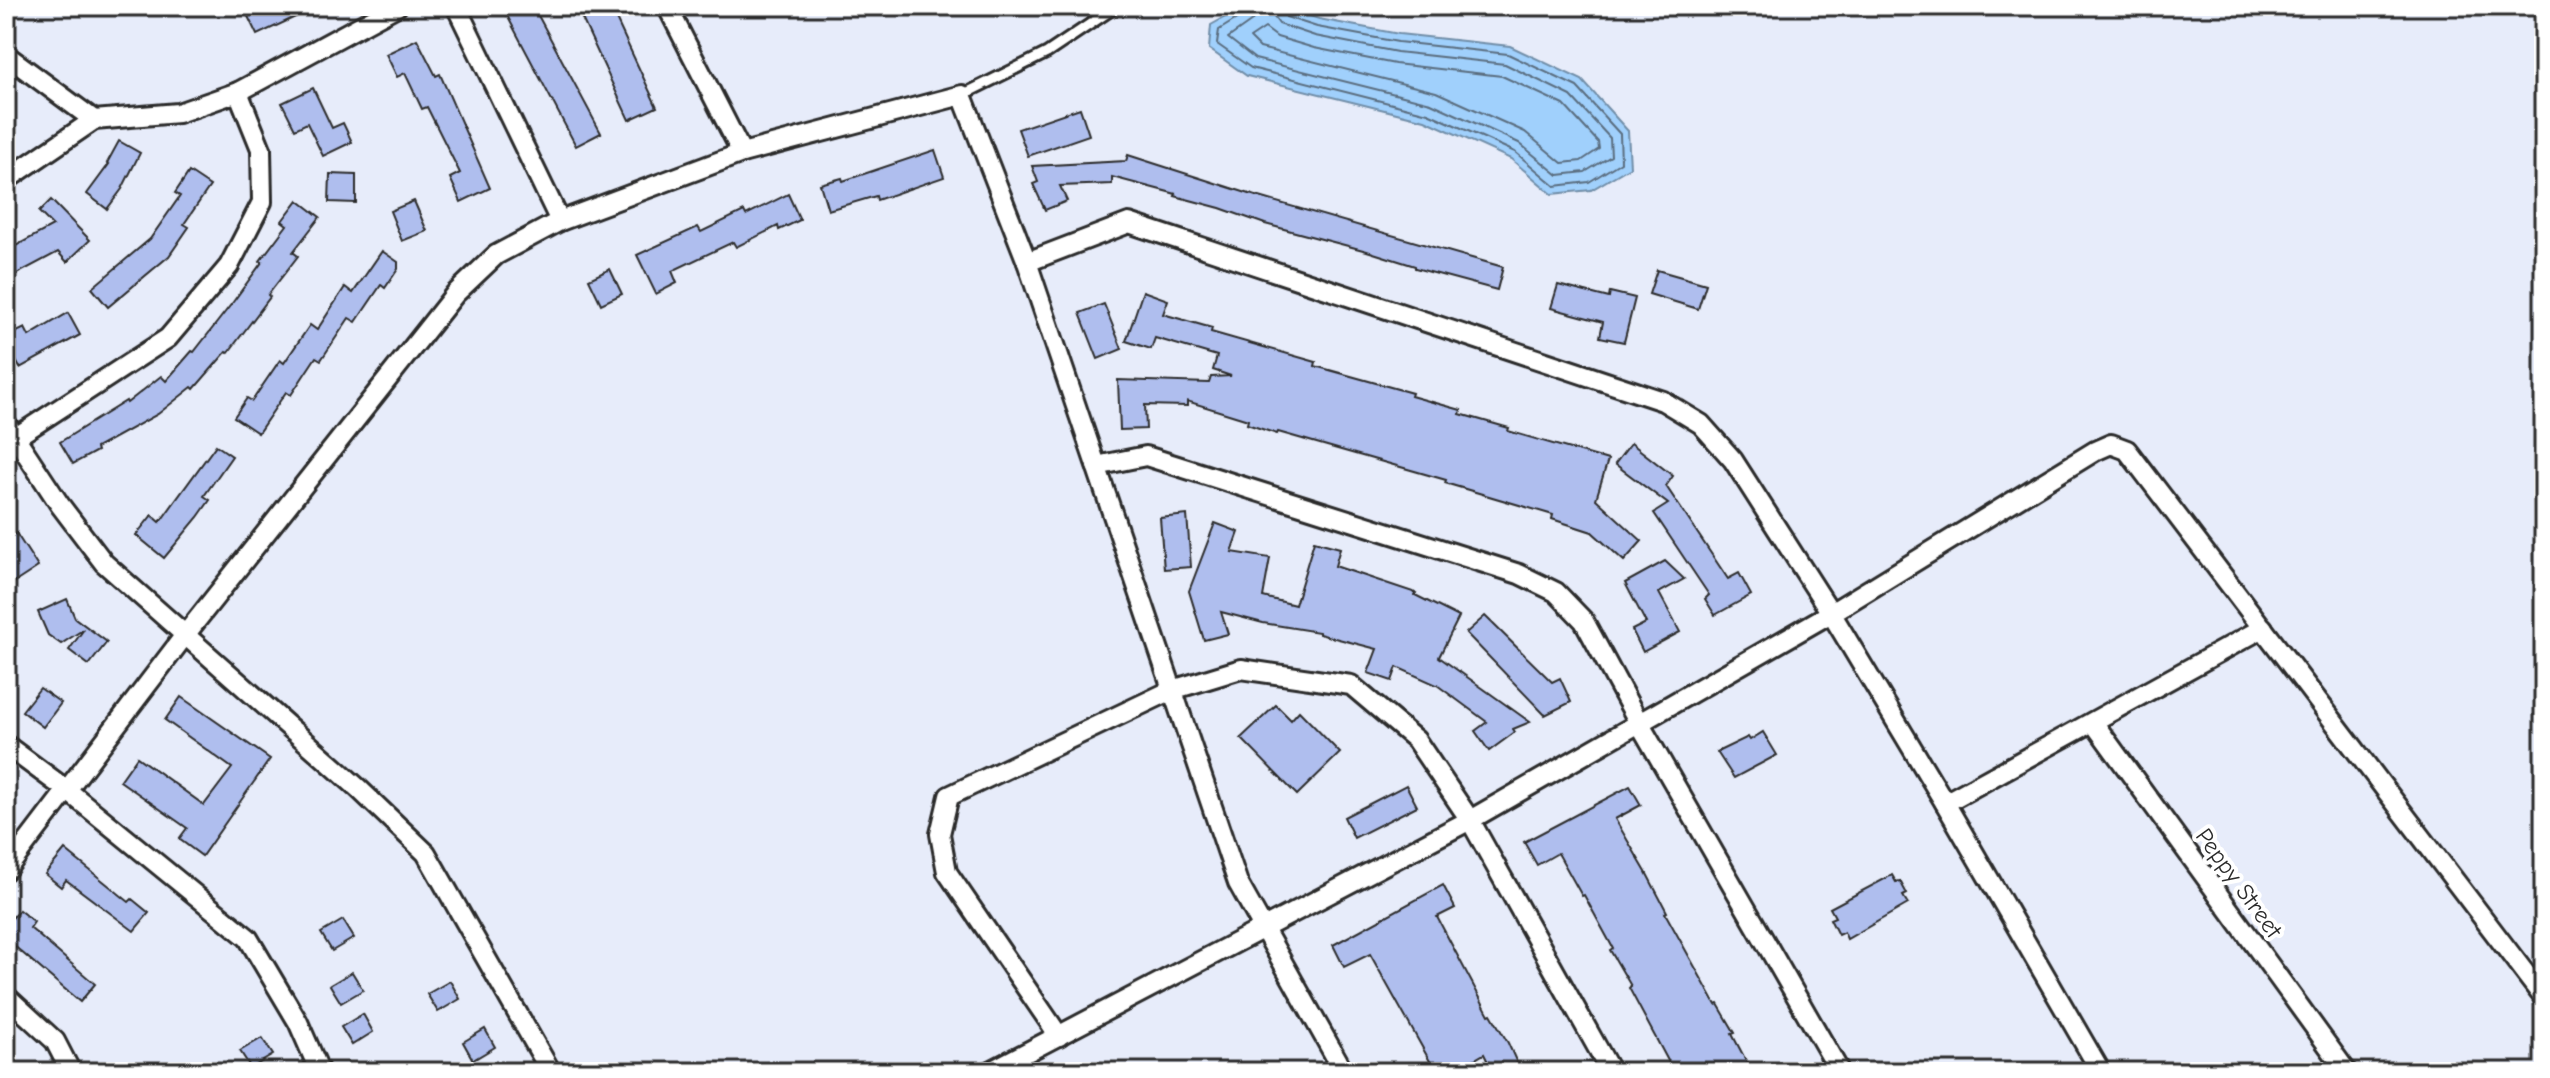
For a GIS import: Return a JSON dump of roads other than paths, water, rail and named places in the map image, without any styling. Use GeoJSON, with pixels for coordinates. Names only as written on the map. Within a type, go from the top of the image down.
{"type":"FeatureCollection","features":[{"type":"Feature","properties":{"kind":"street"},"geometry":{"type":"LineString","coordinates":[[6,180],[94,120],[178,113],[238,92],[397,6]]}},
{"type":"Feature","properties":{"kind":"street"},"geometry":{"type":"LineString","coordinates":[[456,6],[560,221]]}},
{"type":"Feature","properties":{"kind":"street"},"geometry":{"type":"LineString","coordinates":[[667,6],[742,153]]}},
{"type":"Feature","properties":{"kind":"street"},"geometry":{"type":"LineString","coordinates":[[6,55],[94,120]]}},
{"type":"Feature","properties":{"kind":"street"},"geometry":{"type":"LineString","coordinates":[[238,92],[261,149],[262,202],[229,266],[168,338],[11,430],[60,505],[104,563],[358,788],[426,853],[551,1072]]}},
{"type":"Feature","properties":{"kind":"street"},"geometry":{"type":"LineString","coordinates":[[6,870],[185,635],[455,294],[496,255],[560,221],[742,153],[962,95],[1027,262],[1238,883],[1344,1072]]}},
{"type":"Feature","properties":{"kind":"street"},"geometry":{"type":"LineString","coordinates":[[1027,262],[1129,223],[1663,401],[1701,424],[1733,460],[1831,613],[2101,1072]]}},
{"type":"Feature","properties":{"kind":"street"},"geometry":{"type":"LineString","coordinates":[[989,1072],[1470,820],[1831,613],[2111,444],[2127,450],[2544,998]]}},
{"type":"Feature","properties":{"kind":"street"},"geometry":{"type":"LineString","coordinates":[[1096,466],[1146,456],[1519,574],[1556,592],[1584,621],[1638,721],[1840,1072]]}},
{"type":"Feature","properties":{"kind":"street"},"geometry":{"type":"LineString","coordinates":[[1945,803],[2263,628]]}},
{"type":"Feature","properties":{"kind":"street"},"geometry":{"type":"LineString","coordinates":[[1059,1036],[947,872],[940,834],[949,796],[1172,690],[1241,669],[1351,685],[1416,740],[1470,820],[1611,1072]]}},
{"type":"Feature","properties":{"kind":"street","name":"Peppy Street"},"geometry":{"type":"LineString","coordinates":[[2093,722],[2347,1072]]}},
{"type":"Feature","properties":{"kind":"street"},"geometry":{"type":"LineString","coordinates":[[6,745],[68,791],[248,938],[298,1022],[320,1072]]}},
{"type":"Feature","properties":{"kind":"street"},"geometry":{"type":"LineString","coordinates":[[6,996],[55,1041],[71,1072]]}},
{"type":"Feature","properties":{"kind":"lane"},"geometry":{"type":"LineString","coordinates":[[962,95],[1047,53],[1117,6]]}},
{"type":"Feature","properties":{"kind":"water"},"geometry":{"type":"Polygon","coordinates":[[[1279,6],[1319,19],[1399,34],[1510,46],[1582,80],[1628,131],[1630,167],[1591,190],[1552,194],[1511,159],[1425,120],[1247,76],[1209,49],[1211,25],[1238,10],[1279,6]]]}}]}
